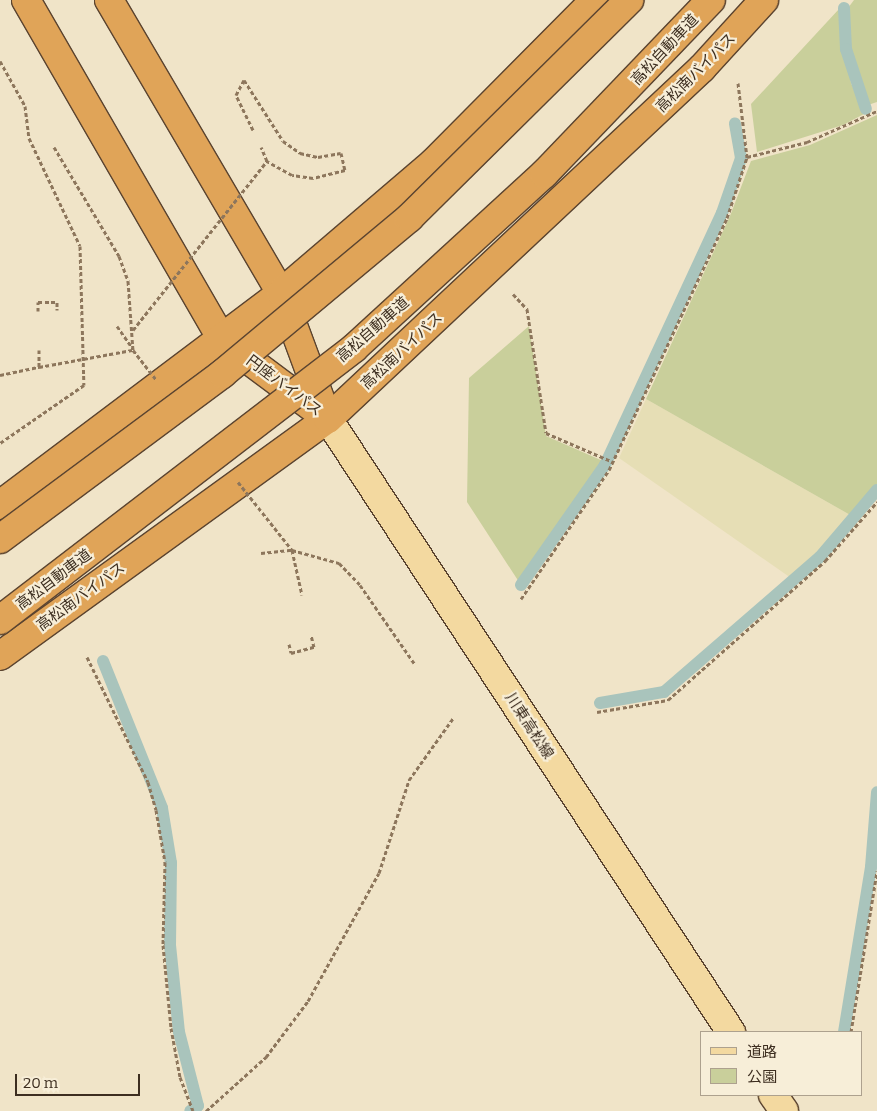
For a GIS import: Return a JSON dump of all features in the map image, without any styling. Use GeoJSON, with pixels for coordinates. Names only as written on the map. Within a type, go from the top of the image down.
{"type":"FeatureCollection","features":[{"type":"Feature","properties":{"kind":"highway","name":"円座バイパス"},"geometry":{"type":"LineString","coordinates":[[26,0],[222,340],[328,419]]}},
{"type":"Feature","properties":{"kind":"highway","name":"円座バイパス"},"geometry":{"type":"LineString","coordinates":[[109,0],[282,293],[328,419]]}},
{"type":"Feature","properties":{"kind":"highway"},"geometry":{"type":"LineString","coordinates":[[0,505],[222,340],[282,293],[433,163],[595,0]]}},
{"type":"Feature","properties":{"kind":"highway"},"geometry":{"type":"LineString","coordinates":[[0,539],[222,374],[394,230],[499,134],[629,0]]}},
{"type":"Feature","properties":{"kind":"highway","name":"高松自動車道"},"geometry":{"type":"LineString","coordinates":[[0,620],[354,348],[544,174],[711,0]]}},
{"type":"Feature","properties":{"kind":"highway","name":"高松南バイパス"},"geometry":{"type":"LineString","coordinates":[[0,656],[328,419],[490,270],[729,41],[764,0]]}},
{"type":"Feature","properties":{"kind":"main road","name":"川東高松線"},"geometry":{"type":"LineString","coordinates":[[328,419],[730,1031]]}},
{"type":"Feature","properties":{"kind":"main road"},"geometry":{"type":"LineString","coordinates":[[774,1096],[784,1111]]}},
{"type":"Feature","properties":{"kind":"path"},"geometry":{"type":"LineString","coordinates":[[521,598],[613,462],[727,218],[747,157],[729,41]]}},
{"type":"Feature","properties":{"kind":"path"},"geometry":{"type":"LineString","coordinates":[[0,61],[25,106],[29,138],[80,246],[84,385],[0,443]]}},
{"type":"Feature","properties":{"kind":"path"},"geometry":{"type":"LineString","coordinates":[[253,130],[236,95],[244,80],[283,141],[300,153],[318,157],[341,153],[345,170],[313,178],[292,175],[267,161],[261,147]]}},
{"type":"Feature","properties":{"kind":"path"},"geometry":{"type":"LineString","coordinates":[[747,157],[807,142],[877,111]]}},
{"type":"Feature","properties":{"kind":"path"},"geometry":{"type":"LineString","coordinates":[[54,147],[120,256],[128,281],[133,350],[117,326]]}},
{"type":"Feature","properties":{"kind":"path"},"geometry":{"type":"LineString","coordinates":[[133,330],[267,161]]}},
{"type":"Feature","properties":{"kind":"path"},"geometry":{"type":"LineString","coordinates":[[490,270],[527,309],[546,433],[613,462]]}},
{"type":"Feature","properties":{"kind":"path"},"geometry":{"type":"LineString","coordinates":[[38,311],[38,302],[57,302],[57,310]]}},
{"type":"Feature","properties":{"kind":"path"},"geometry":{"type":"LineString","coordinates":[[0,375],[39,367]]}},
{"type":"Feature","properties":{"kind":"path"},"geometry":{"type":"LineString","coordinates":[[596,712],[668,700],[825,561],[877,502]]}},
{"type":"Feature","properties":{"kind":"path"},"geometry":{"type":"LineString","coordinates":[[261,553],[292,550],[339,563],[360,585],[414,664]]}},
{"type":"Feature","properties":{"kind":"path"},"geometry":{"type":"LineString","coordinates":[[289,644],[291,653],[314,647],[311,636]]}},
{"type":"Feature","properties":{"kind":"path"},"geometry":{"type":"LineString","coordinates":[[87,656],[148,782],[156,810],[165,862],[163,945],[171,1028],[180,1077],[193,1111]]}},
{"type":"Feature","properties":{"kind":"path"},"geometry":{"type":"LineString","coordinates":[[206,1111],[266,1057],[308,1000],[379,873],[409,780],[454,717]]}},
{"type":"Feature","properties":{"kind":"path"},"geometry":{"type":"LineString","coordinates":[[851,1031],[877,871]]}},
{"type":"Feature","properties":{"kind":"shaded area"},"geometry":{"type":"Polygon","coordinates":[[[646,399],[852,516],[791,578],[619,458],[646,399]]]}},
{"type":"Feature","properties":{"kind":"green space"},"geometry":{"type":"Polygon","coordinates":[[[854,0],[877,0],[877,102],[868,105],[850,49],[848,8],[854,0]]]}},
{"type":"Feature","properties":{"kind":"green space"},"geometry":{"type":"Polygon","coordinates":[[[839,9],[851,83],[864,114],[843,125],[757,152],[751,104],[839,9]]]}},
{"type":"Feature","properties":{"kind":"green space"},"geometry":{"type":"Polygon","coordinates":[[[877,115],[877,486],[852,516],[646,399],[730,216],[751,161],[810,145],[877,115]]]}},
{"type":"Feature","properties":{"kind":"green space"},"geometry":{"type":"Polygon","coordinates":[[[529,326],[546,436],[603,461],[519,582],[467,502],[469,378],[529,326]]]}},
{"type":"Feature","properties":{"kind":"waterway"},"geometry":{"type":"LineString","coordinates":[[844,8],[846,49],[866,109]]}},
{"type":"Feature","properties":{"kind":"waterway"},"geometry":{"type":"LineString","coordinates":[[521,585],[605,465],[722,213],[741,158],[735,124]]}},
{"type":"Feature","properties":{"kind":"waterway"},"geometry":{"type":"LineString","coordinates":[[600,703],[664,692],[820,557],[877,490]]}},
{"type":"Feature","properties":{"kind":"waterway"},"geometry":{"type":"LineString","coordinates":[[103,661],[162,808],[171,863],[170,945],[179,1032],[198,1106],[190,1111]]}},
{"type":"Feature","properties":{"kind":"waterway"},"geometry":{"type":"LineString","coordinates":[[844,1031],[871,867],[877,792]]}}]}
